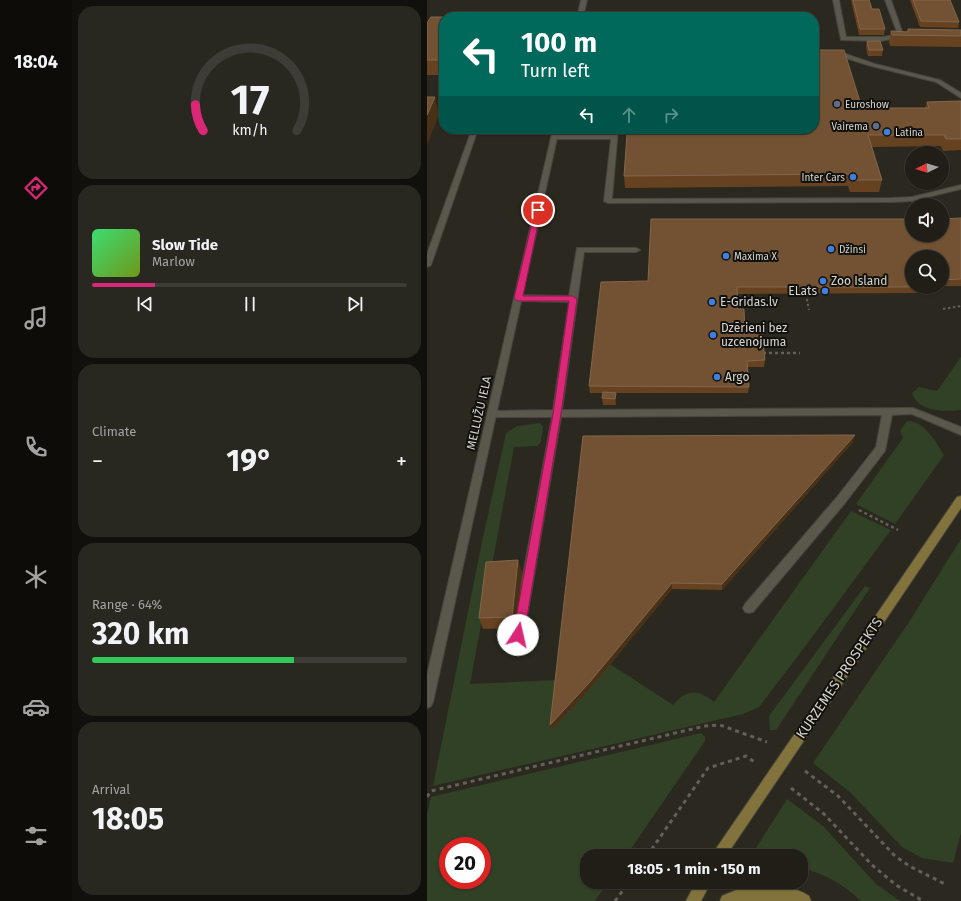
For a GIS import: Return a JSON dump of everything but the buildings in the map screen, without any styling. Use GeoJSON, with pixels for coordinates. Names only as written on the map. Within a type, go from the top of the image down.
{"type":"FeatureCollection","features":[{"type":"Feature","properties":{"kind":"main road","name":"KURZEMES PROSPEKTS"},"geometry":{"type":"LineString","coordinates":[[723,849],[961,500]]}},
{"type":"Feature","properties":{"kind":"main road"},"geometry":{"type":"LineString","coordinates":[[693,901],[700,889]]}},
{"type":"Feature","properties":{"kind":"main road"},"geometry":{"type":"LineString","coordinates":[[727,901],[732,898],[765,893],[794,896],[804,901]]}},
{"type":"Feature","properties":{"kind":"street"},"geometry":{"type":"LineString","coordinates":[[581,12],[584,0]]}},
{"type":"Feature","properties":{"kind":"street"},"geometry":{"type":"LineString","coordinates":[[836,0],[843,39],[881,39],[908,36]]}},
{"type":"Feature","properties":{"kind":"street"},"geometry":{"type":"LineString","coordinates":[[888,0],[901,36]]}},
{"type":"Feature","properties":{"kind":"street"},"geometry":{"type":"LineString","coordinates":[[819,53],[840,54],[873,65],[938,81],[961,96]]}},
{"type":"Feature","properties":{"kind":"street"},"geometry":{"type":"LineString","coordinates":[[427,265],[473,134]]}},
{"type":"Feature","properties":{"kind":"street","name":"MELLUŽU IELA"},"geometry":{"type":"LineString","coordinates":[[427,702],[555,134]]}},
{"type":"Feature","properties":{"kind":"street"},"geometry":{"type":"LineString","coordinates":[[615,134],[608,201],[893,200],[912,199],[961,187]]}},
{"type":"Feature","properties":{"kind":"street"},"geometry":{"type":"LineString","coordinates":[[518,635],[557,414],[580,250],[636,250]]}},
{"type":"Feature","properties":{"kind":"street"},"geometry":{"type":"LineString","coordinates":[[518,298],[573,299]]}},
{"type":"Feature","properties":{"kind":"street"},"geometry":{"type":"LineString","coordinates":[[749,608],[841,500],[881,448],[888,411]]}},
{"type":"Feature","properties":{"kind":"street"},"geometry":{"type":"LineString","coordinates":[[492,414],[913,411],[961,431]]}},
{"type":"Feature","properties":{"kind":"path"},"geometry":{"type":"LineString","coordinates":[[806,294],[809,310]]}},
{"type":"Feature","properties":{"kind":"path"},"geometry":{"type":"LineString","coordinates":[[943,309],[961,306]]}},
{"type":"Feature","properties":{"kind":"path"},"geometry":{"type":"LineString","coordinates":[[763,353],[800,353]]}},
{"type":"Feature","properties":{"kind":"path"},"geometry":{"type":"LineString","coordinates":[[841,500],[898,530]]}},
{"type":"Feature","properties":{"kind":"path"},"geometry":{"type":"LineString","coordinates":[[427,797],[431,791],[705,726],[720,725],[767,742]]}},
{"type":"Feature","properties":{"kind":"path"},"geometry":{"type":"LineString","coordinates":[[652,849],[708,768],[746,756],[756,763]]}},
{"type":"Feature","properties":{"kind":"path"},"geometry":{"type":"LineString","coordinates":[[805,771],[838,796],[895,856],[911,867],[945,884]]}},
{"type":"Feature","properties":{"kind":"path"},"geometry":{"type":"LineString","coordinates":[[793,790],[824,814],[847,836],[872,865],[896,885],[923,901]]}},
{"type":"Feature","properties":{"kind":"path"},"geometry":{"type":"LineString","coordinates":[[615,901],[624,889]]}},
{"type":"Feature","properties":{"kind":"green space"},"geometry":{"type":"Polygon","coordinates":[[[961,357],[961,410],[940,411],[920,404],[912,393],[919,387],[937,391],[961,357]]]}},
{"type":"Feature","properties":{"kind":"green space"},"geometry":{"type":"Polygon","coordinates":[[[907,421],[919,424],[924,428],[933,438],[944,455],[895,524],[856,504],[903,438],[900,431],[907,421]]]}},
{"type":"Feature","properties":{"kind":"green space"},"geometry":{"type":"Polygon","coordinates":[[[540,423],[543,427],[541,442],[537,446],[514,447],[470,684],[557,680],[552,729],[610,664],[673,705],[683,696],[693,693],[703,695],[714,702],[851,511],[891,530],[759,707],[743,714],[433,786],[482,542],[506,433],[517,426],[540,423]]]}},
{"type":"Feature","properties":{"kind":"green space"},"geometry":{"type":"Polygon","coordinates":[[[961,539],[961,833],[953,863],[922,858],[902,847],[851,793],[813,763],[909,622],[961,539]]]}},
{"type":"Feature","properties":{"kind":"green space"},"geometry":{"type":"Polygon","coordinates":[[[865,586],[870,588],[776,730],[770,730],[769,716],[865,586]]]}},
{"type":"Feature","properties":{"kind":"green space"},"geometry":{"type":"Polygon","coordinates":[[[701,733],[705,737],[705,741],[631,849],[580,849],[580,889],[603,889],[595,901],[427,901],[427,814],[431,797],[701,733]]]}},
{"type":"Feature","properties":{"kind":"green space"},"geometry":{"type":"Polygon","coordinates":[[[787,799],[823,826],[876,884],[900,901],[861,901],[834,880],[808,870],[808,849],[755,849],[787,799]]]}},
{"type":"Feature","properties":{"kind":"place","name":"Euroshow"},"geometry":{"type":"Point","coordinates":[837,104]}},
{"type":"Feature","properties":{"kind":"place","name":"Vairema"},"geometry":{"type":"Point","coordinates":[876,126]}},
{"type":"Feature","properties":{"kind":"place","name":"Latina"},"geometry":{"type":"Point","coordinates":[887,132]}},
{"type":"Feature","properties":{"kind":"place","name":"Inter Cars"},"geometry":{"type":"Point","coordinates":[853,177]}},
{"type":"Feature","properties":{"kind":"place","name":"Džinsi"},"geometry":{"type":"Point","coordinates":[831,249]}},
{"type":"Feature","properties":{"kind":"place","name":"Maxima X"},"geometry":{"type":"Point","coordinates":[726,256]}},
{"type":"Feature","properties":{"kind":"place","name":"Zoo Island"},"geometry":{"type":"Point","coordinates":[823,281]}},
{"type":"Feature","properties":{"kind":"place","name":"ELats"},"geometry":{"type":"Point","coordinates":[825,291]}},
{"type":"Feature","properties":{"kind":"place","name":"E-Gridas.lv"},"geometry":{"type":"Point","coordinates":[712,302]}},
{"type":"Feature","properties":{"kind":"place","name":"Dzērieni bez uzcenojuma"},"geometry":{"type":"Point","coordinates":[713,335]}},
{"type":"Feature","properties":{"kind":"place","name":"Argo"},"geometry":{"type":"Point","coordinates":[717,377]}},
{"type":"Feature","properties":{"kind":"route"},"geometry":{"type":"LineString","coordinates":[[518,635],[557,414],[573,299],[518,298],[538,210]]}}]}
